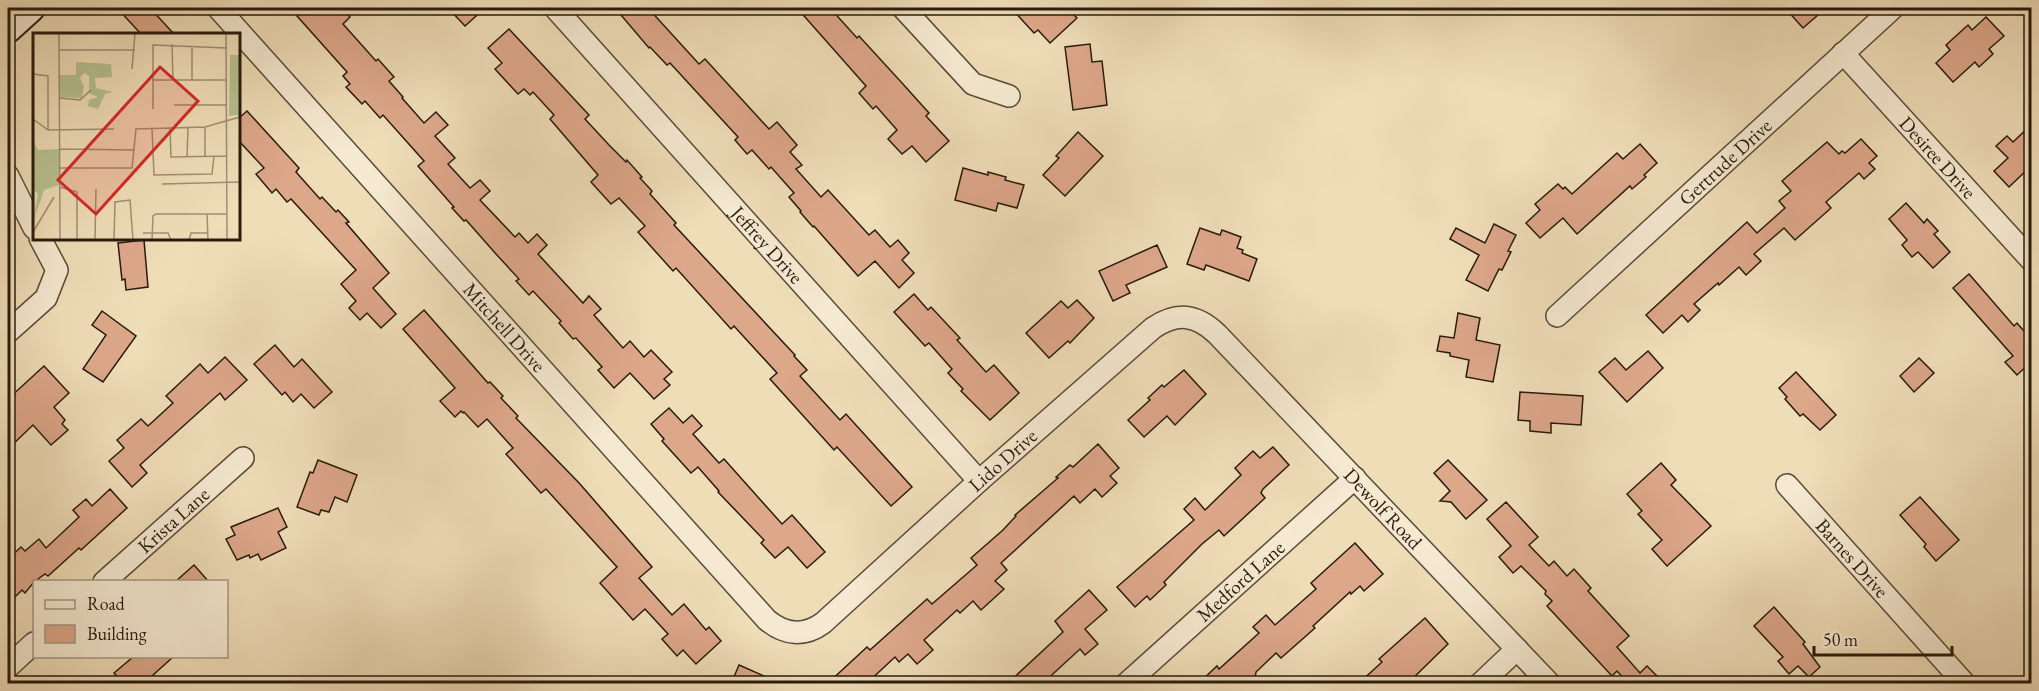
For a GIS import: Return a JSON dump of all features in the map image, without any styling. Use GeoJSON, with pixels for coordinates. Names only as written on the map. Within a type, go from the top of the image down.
{"type":"FeatureCollection","features":[{"type":"Feature","properties":{"kind":"street"},"geometry":{"type":"LineString","coordinates":[[8,28],[30,8]]}},
{"type":"Feature","properties":{"kind":"street","name":"Mitchell Drive"},"geometry":{"type":"LineString","coordinates":[[218,8],[767,620],[784,631],[798,633]]}},
{"type":"Feature","properties":{"kind":"street","name":"Jeffrey Drive"},"geometry":{"type":"LineString","coordinates":[[555,8],[979,481]]}},
{"type":"Feature","properties":{"kind":"street"},"geometry":{"type":"LineString","coordinates":[[903,8],[972,84],[1009,96]]}},
{"type":"Feature","properties":{"kind":"street","name":"Gertrude Drive"},"geometry":{"type":"LineString","coordinates":[[1557,316],[1893,8]]}},
{"type":"Feature","properties":{"kind":"street","name":"Desiree Drive"},"geometry":{"type":"LineString","coordinates":[[1843,53],[2027,247]]}},
{"type":"Feature","properties":{"kind":"street"},"geometry":{"type":"LineString","coordinates":[[8,176],[33,226]]}},
{"type":"Feature","properties":{"kind":"street"},"geometry":{"type":"LineString","coordinates":[[8,332],[46,298],[57,270],[41,240]]}},
{"type":"Feature","properties":{"kind":"street","name":"Lido Drive"},"geometry":{"type":"LineString","coordinates":[[798,633],[809,631],[823,623],[979,481],[1162,322],[1179,317],[1193,318],[1202,321],[1217,334]]}},
{"type":"Feature","properties":{"kind":"street","name":"Dewolf Road"},"geometry":{"type":"LineString","coordinates":[[1217,334],[1550,684]]}},
{"type":"Feature","properties":{"kind":"street","name":"Krista Lane"},"geometry":{"type":"LineString","coordinates":[[106,580],[243,458]]}},
{"type":"Feature","properties":{"kind":"street","name":"Medford Lane"},"geometry":{"type":"LineString","coordinates":[[1126,684],[1355,478]]}},
{"type":"Feature","properties":{"kind":"street","name":"Barnes Drive"},"geometry":{"type":"LineString","coordinates":[[1787,485],[1965,684]]}},
{"type":"Feature","properties":{"kind":"street"},"geometry":{"type":"LineString","coordinates":[[8,667],[33,644]]}},
{"type":"Feature","properties":{"kind":"street"},"geometry":{"type":"LineString","coordinates":[[1480,684],[1517,649]]}},
{"type":"Feature","properties":{"kind":"building"},"geometry":{"type":"Polygon","coordinates":[[[117,8],[150,8],[173,33],[140,33],[117,8]]]}},
{"type":"Feature","properties":{"kind":"building"},"geometry":{"type":"Polygon","coordinates":[[[307,8],[342,8],[350,17],[343,24],[376,61],[378,59],[394,77],[389,81],[424,123],[436,112],[448,125],[435,136],[455,158],[448,164],[470,188],[480,180],[490,191],[480,200],[515,237],[519,233],[528,243],[537,234],[547,245],[538,254],[583,303],[589,296],[601,309],[594,315],[623,348],[630,341],[644,357],[651,350],[672,372],[664,379],[670,385],[654,399],[630,373],[614,388],[598,370],[602,367],[576,338],[573,339],[559,323],[561,321],[533,291],[529,295],[516,281],[519,279],[466,220],[464,221],[452,208],[454,207],[418,166],[424,161],[383,115],[380,118],[365,101],[362,104],[346,87],[350,84],[343,76],[347,72],[297,16],[307,8]]]}},
{"type":"Feature","properties":{"kind":"building"},"geometry":{"type":"Polygon","coordinates":[[[448,8],[485,8],[465,26],[448,8]]]}},
{"type":"Feature","properties":{"kind":"building"},"geometry":{"type":"Polygon","coordinates":[[[615,8],[648,8],[699,64],[705,59],[769,129],[777,122],[797,145],[790,152],[802,165],[796,169],[821,197],[828,190],[869,235],[875,230],[890,247],[898,240],[909,253],[902,260],[914,273],[899,288],[875,261],[858,276],[800,212],[789,197],[794,193],[771,167],[769,169],[752,150],[747,154],[735,140],[738,137],[670,63],[667,65],[649,48],[615,8]]]}},
{"type":"Feature","properties":{"kind":"building"},"geometry":{"type":"Polygon","coordinates":[[[797,8],[830,8],[857,38],[859,36],[929,113],[926,116],[949,141],[926,162],[912,146],[902,154],[888,139],[897,130],[876,106],[873,109],[859,93],[866,86],[797,8]]]}},
{"type":"Feature","properties":{"kind":"building"},"geometry":{"type":"Polygon","coordinates":[[[1011,8],[1067,8],[1077,18],[1050,43],[1038,30],[1034,33],[1011,8]]]}},
{"type":"Feature","properties":{"kind":"building"},"geometry":{"type":"Polygon","coordinates":[[[1785,8],[1826,8],[1803,28],[1785,8]]]}},
{"type":"Feature","properties":{"kind":"building"},"geometry":{"type":"Polygon","coordinates":[[[1986,17],[2004,36],[1989,49],[1993,54],[1979,67],[1975,62],[1953,82],[1936,63],[1950,50],[1946,45],[1968,25],[1972,30],[1986,17]]]}},
{"type":"Feature","properties":{"kind":"building"},"geometry":{"type":"Polygon","coordinates":[[[509,29],[589,115],[585,119],[642,177],[640,178],[652,191],[650,194],[676,223],[674,225],[795,355],[807,370],[800,376],[840,420],[846,414],[912,487],[891,506],[837,447],[834,450],[770,379],[777,373],[734,326],[731,329],[676,268],[673,271],[638,232],[645,226],[619,198],[611,204],[591,182],[598,175],[550,119],[554,115],[533,92],[530,95],[524,89],[518,94],[495,69],[502,63],[488,48],[509,29]]]}},
{"type":"Feature","properties":{"kind":"building"},"geometry":{"type":"Polygon","coordinates":[[[1090,44],[1092,62],[1102,61],[1107,105],[1073,110],[1065,47],[1090,44]]]}},
{"type":"Feature","properties":{"kind":"building"},"geometry":{"type":"Polygon","coordinates":[[[247,111],[299,168],[296,172],[320,199],[322,197],[349,222],[346,223],[389,273],[373,288],[396,314],[381,328],[367,313],[360,320],[349,308],[356,301],[341,284],[356,270],[291,199],[287,202],[276,189],[272,193],[256,174],[264,168],[240,142],[240,117],[247,111]]]}},
{"type":"Feature","properties":{"kind":"building"},"geometry":{"type":"Polygon","coordinates":[[[2031,125],[2031,166],[2009,187],[1994,171],[2008,158],[1996,146],[2007,136],[2013,142],[2031,125]]]}},
{"type":"Feature","properties":{"kind":"building"},"geometry":{"type":"Polygon","coordinates":[[[1078,132],[1103,156],[1065,196],[1043,175],[1059,158],[1056,156],[1078,132]]]}},
{"type":"Feature","properties":{"kind":"building"},"geometry":{"type":"Polygon","coordinates":[[[1861,139],[1877,156],[1869,163],[1875,169],[1864,179],[1859,173],[1826,202],[1831,208],[1795,240],[1784,228],[1754,254],[1761,261],[1746,275],[1739,267],[1694,304],[1700,310],[1688,322],[1682,315],[1663,333],[1646,315],[1747,222],[1757,233],[1785,208],[1779,201],[1791,191],[1782,181],[1827,142],[1839,154],[1842,151],[1845,153],[1861,139]]]}},
{"type":"Feature","properties":{"kind":"building"},"geometry":{"type":"Polygon","coordinates":[[[1640,144],[1657,163],[1644,175],[1646,177],[1632,189],[1630,186],[1577,234],[1563,218],[1540,238],[1526,223],[1540,210],[1535,204],[1558,184],[1572,194],[1617,153],[1623,159],[1640,144]]]}},
{"type":"Feature","properties":{"kind":"building"},"geometry":{"type":"Polygon","coordinates":[[[963,168],[1006,177],[1005,180],[1024,185],[1017,208],[998,203],[996,211],[955,200],[963,168]]]}},
{"type":"Feature","properties":{"kind":"building"},"geometry":{"type":"Polygon","coordinates":[[[1906,203],[1924,223],[1927,219],[1938,231],[1934,234],[1950,252],[1933,268],[1918,252],[1912,257],[1902,245],[1907,240],[1889,219],[1906,203]]]}},
{"type":"Feature","properties":{"kind":"building"},"geometry":{"type":"Polygon","coordinates":[[[1494,224],[1516,235],[1502,270],[1499,269],[1488,291],[1466,280],[1479,255],[1450,239],[1456,228],[1485,243],[1494,224]]]}},
{"type":"Feature","properties":{"kind":"building"},"geometry":{"type":"Polygon","coordinates":[[[1200,228],[1220,235],[1222,230],[1241,237],[1237,248],[1243,250],[1242,253],[1257,259],[1249,281],[1206,265],[1204,270],[1187,264],[1200,228]]]}},
{"type":"Feature","properties":{"kind":"building"},"geometry":{"type":"Polygon","coordinates":[[[144,240],[148,287],[126,290],[125,279],[122,280],[118,243],[144,240]]]}},
{"type":"Feature","properties":{"kind":"building"},"geometry":{"type":"Polygon","coordinates":[[[1157,245],[1167,267],[1126,285],[1130,293],[1113,301],[1099,271],[1157,245]]]}},
{"type":"Feature","properties":{"kind":"building"},"geometry":{"type":"Polygon","coordinates":[[[1969,274],[2014,326],[2017,323],[2031,339],[2031,362],[2017,375],[2005,362],[2013,356],[1953,288],[1969,274]]]}},
{"type":"Feature","properties":{"kind":"building"},"geometry":{"type":"Polygon","coordinates":[[[914,294],[928,310],[931,307],[960,338],[957,340],[986,372],[994,365],[1019,393],[990,420],[961,391],[963,389],[948,373],[952,369],[929,343],[925,346],[894,312],[914,294]]]}},
{"type":"Feature","properties":{"kind":"building"},"geometry":{"type":"Polygon","coordinates":[[[1077,300],[1094,318],[1070,343],[1068,341],[1049,358],[1026,333],[1061,301],[1068,308],[1077,300]]]}},
{"type":"Feature","properties":{"kind":"building"},"geometry":{"type":"Polygon","coordinates":[[[424,310],[488,383],[490,382],[503,396],[501,398],[518,416],[516,418],[580,484],[652,567],[639,578],[672,615],[684,604],[706,630],[709,627],[721,641],[696,664],[683,650],[677,656],[662,639],[668,634],[645,609],[633,620],[600,583],[617,567],[546,489],[541,493],[506,454],[513,448],[487,419],[478,427],[464,412],[461,411],[455,417],[440,401],[455,388],[403,329],[424,310]]]}},
{"type":"Feature","properties":{"kind":"building"},"geometry":{"type":"Polygon","coordinates":[[[102,311],[136,336],[103,382],[83,369],[106,335],[92,325],[102,311]]]}},
{"type":"Feature","properties":{"kind":"building"},"geometry":{"type":"Polygon","coordinates":[[[1458,313],[1480,318],[1476,340],[1500,345],[1493,382],[1466,377],[1469,360],[1437,351],[1440,336],[1454,338],[1458,313]]]}},
{"type":"Feature","properties":{"kind":"building"},"geometry":{"type":"Polygon","coordinates":[[[275,345],[294,367],[302,359],[332,392],[314,408],[301,394],[293,402],[285,392],[282,395],[254,364],[275,345]]]}},
{"type":"Feature","properties":{"kind":"building"},"geometry":{"type":"Polygon","coordinates":[[[1648,351],[1663,368],[1627,402],[1599,372],[1615,358],[1626,370],[1648,351]]]}},
{"type":"Feature","properties":{"kind":"building"},"geometry":{"type":"Polygon","coordinates":[[[225,357],[247,380],[225,400],[220,393],[140,465],[147,473],[132,487],[109,461],[124,448],[117,440],[141,419],[148,426],[173,403],[166,396],[200,364],[208,373],[225,357]]]}},
{"type":"Feature","properties":{"kind":"building"},"geometry":{"type":"Polygon","coordinates":[[[1919,358],[1934,373],[1914,392],[1900,376],[1919,358]]]}},
{"type":"Feature","properties":{"kind":"building"},"geometry":{"type":"Polygon","coordinates":[[[44,366],[69,393],[54,407],[65,420],[62,424],[68,430],[51,445],[33,425],[8,449],[8,399],[44,366]]]}},
{"type":"Feature","properties":{"kind":"building"},"geometry":{"type":"Polygon","coordinates":[[[1184,370],[1206,394],[1175,425],[1167,416],[1144,437],[1128,420],[1150,400],[1148,398],[1162,385],[1164,387],[1184,370]]]}},
{"type":"Feature","properties":{"kind":"building"},"geometry":{"type":"Polygon","coordinates":[[[1796,372],[1836,415],[1820,430],[1803,414],[1800,416],[1785,399],[1787,397],[1779,388],[1796,372]]]}},
{"type":"Feature","properties":{"kind":"building"},"geometry":{"type":"Polygon","coordinates":[[[1520,392],[1583,396],[1581,425],[1551,423],[1551,433],[1530,431],[1530,421],[1518,420],[1520,392]]]}},
{"type":"Feature","properties":{"kind":"building"},"geometry":{"type":"Polygon","coordinates":[[[669,408],[683,423],[692,415],[702,426],[693,434],[719,463],[724,459],[782,524],[792,515],[825,552],[807,568],[788,547],[775,558],[761,543],[764,540],[718,492],[698,467],[691,473],[662,441],[664,439],[651,424],[669,408]]]}},
{"type":"Feature","properties":{"kind":"building"},"geometry":{"type":"Polygon","coordinates":[[[1098,444],[1119,468],[1110,476],[1117,483],[1102,497],[1095,489],[1080,503],[1074,496],[1001,563],[1007,570],[995,581],[1004,589],[981,610],[973,601],[960,613],[957,610],[924,640],[933,650],[917,664],[908,654],[899,662],[895,657],[866,684],[827,684],[867,647],[870,650],[927,599],[932,604],[977,565],[971,558],[1003,530],[1015,515],[1058,478],[1056,477],[1070,465],[1073,467],[1098,444]]]}},
{"type":"Feature","properties":{"kind":"building"},"geometry":{"type":"Polygon","coordinates":[[[1273,447],[1289,465],[1263,489],[1261,493],[1265,498],[1224,536],[1219,530],[1202,544],[1164,582],[1166,585],[1150,600],[1147,596],[1135,607],[1117,587],[1194,520],[1184,509],[1195,498],[1205,510],[1241,475],[1235,468],[1253,451],[1260,458],[1273,447]]]}},
{"type":"Feature","properties":{"kind":"building"},"geometry":{"type":"Polygon","coordinates":[[[318,460],[357,475],[347,502],[335,497],[329,512],[321,510],[319,515],[297,507],[310,472],[313,473],[318,460]]]}},
{"type":"Feature","properties":{"kind":"building"},"geometry":{"type":"Polygon","coordinates":[[[1448,460],[1487,500],[1466,519],[1451,502],[1440,501],[1450,491],[1434,473],[1448,460]]]}},
{"type":"Feature","properties":{"kind":"building"},"geometry":{"type":"Polygon","coordinates":[[[1661,463],[1676,480],[1671,485],[1711,526],[1667,566],[1652,549],[1662,540],[1638,514],[1642,511],[1627,494],[1661,463]]]}},
{"type":"Feature","properties":{"kind":"building"},"geometry":{"type":"Polygon","coordinates":[[[110,489],[127,508],[81,550],[79,548],[48,576],[45,574],[33,580],[25,593],[22,590],[15,597],[8,589],[8,559],[21,547],[25,551],[39,539],[46,548],[79,517],[73,510],[86,499],[92,506],[110,489]]]}},
{"type":"Feature","properties":{"kind":"building"},"geometry":{"type":"Polygon","coordinates":[[[1920,497],[1959,540],[1936,561],[1924,547],[1926,544],[1900,515],[1920,497]]]}},
{"type":"Feature","properties":{"kind":"building"},"geometry":{"type":"Polygon","coordinates":[[[1506,502],[1538,537],[1529,545],[1549,566],[1554,561],[1567,576],[1574,569],[1591,588],[1588,591],[1629,636],[1617,647],[1640,673],[1647,666],[1665,684],[1629,684],[1617,671],[1612,676],[1547,606],[1552,601],[1545,594],[1546,591],[1521,566],[1513,573],[1499,557],[1511,546],[1487,519],[1506,502]]]}},
{"type":"Feature","properties":{"kind":"building"},"geometry":{"type":"Polygon","coordinates":[[[278,508],[287,527],[278,532],[286,548],[261,560],[258,554],[237,560],[226,539],[235,535],[231,527],[278,508]]]}},
{"type":"Feature","properties":{"kind":"building"},"geometry":{"type":"Polygon","coordinates":[[[1355,543],[1383,574],[1364,591],[1360,586],[1351,594],[1350,592],[1313,626],[1315,628],[1281,658],[1276,653],[1256,672],[1254,684],[1198,684],[1217,666],[1219,669],[1259,633],[1253,627],[1266,615],[1275,625],[1316,589],[1311,583],[1355,543]]]}},
{"type":"Feature","properties":{"kind":"building"},"geometry":{"type":"Polygon","coordinates":[[[194,565],[207,580],[177,580],[194,565]]]}},
{"type":"Feature","properties":{"kind":"building"},"geometry":{"type":"Polygon","coordinates":[[[1089,590],[1107,610],[1085,629],[1098,644],[1085,655],[1080,649],[1042,684],[1007,684],[1063,632],[1055,621],[1089,590]]]}},
{"type":"Feature","properties":{"kind":"building"},"geometry":{"type":"Polygon","coordinates":[[[1774,607],[1805,642],[1803,644],[1820,667],[1809,677],[1798,666],[1789,674],[1778,661],[1783,657],[1754,626],[1774,607]]]}},
{"type":"Feature","properties":{"kind":"building"},"geometry":{"type":"Polygon","coordinates":[[[1425,618],[1448,644],[1407,684],[1358,684],[1382,662],[1379,659],[1425,618]]]}},
{"type":"Feature","properties":{"kind":"building"},"geometry":{"type":"Polygon","coordinates":[[[132,658],[172,658],[143,684],[124,684],[114,673],[132,658]]]}},
{"type":"Feature","properties":{"kind":"building"},"geometry":{"type":"Polygon","coordinates":[[[739,665],[782,684],[731,684],[739,665]]]}}]}
